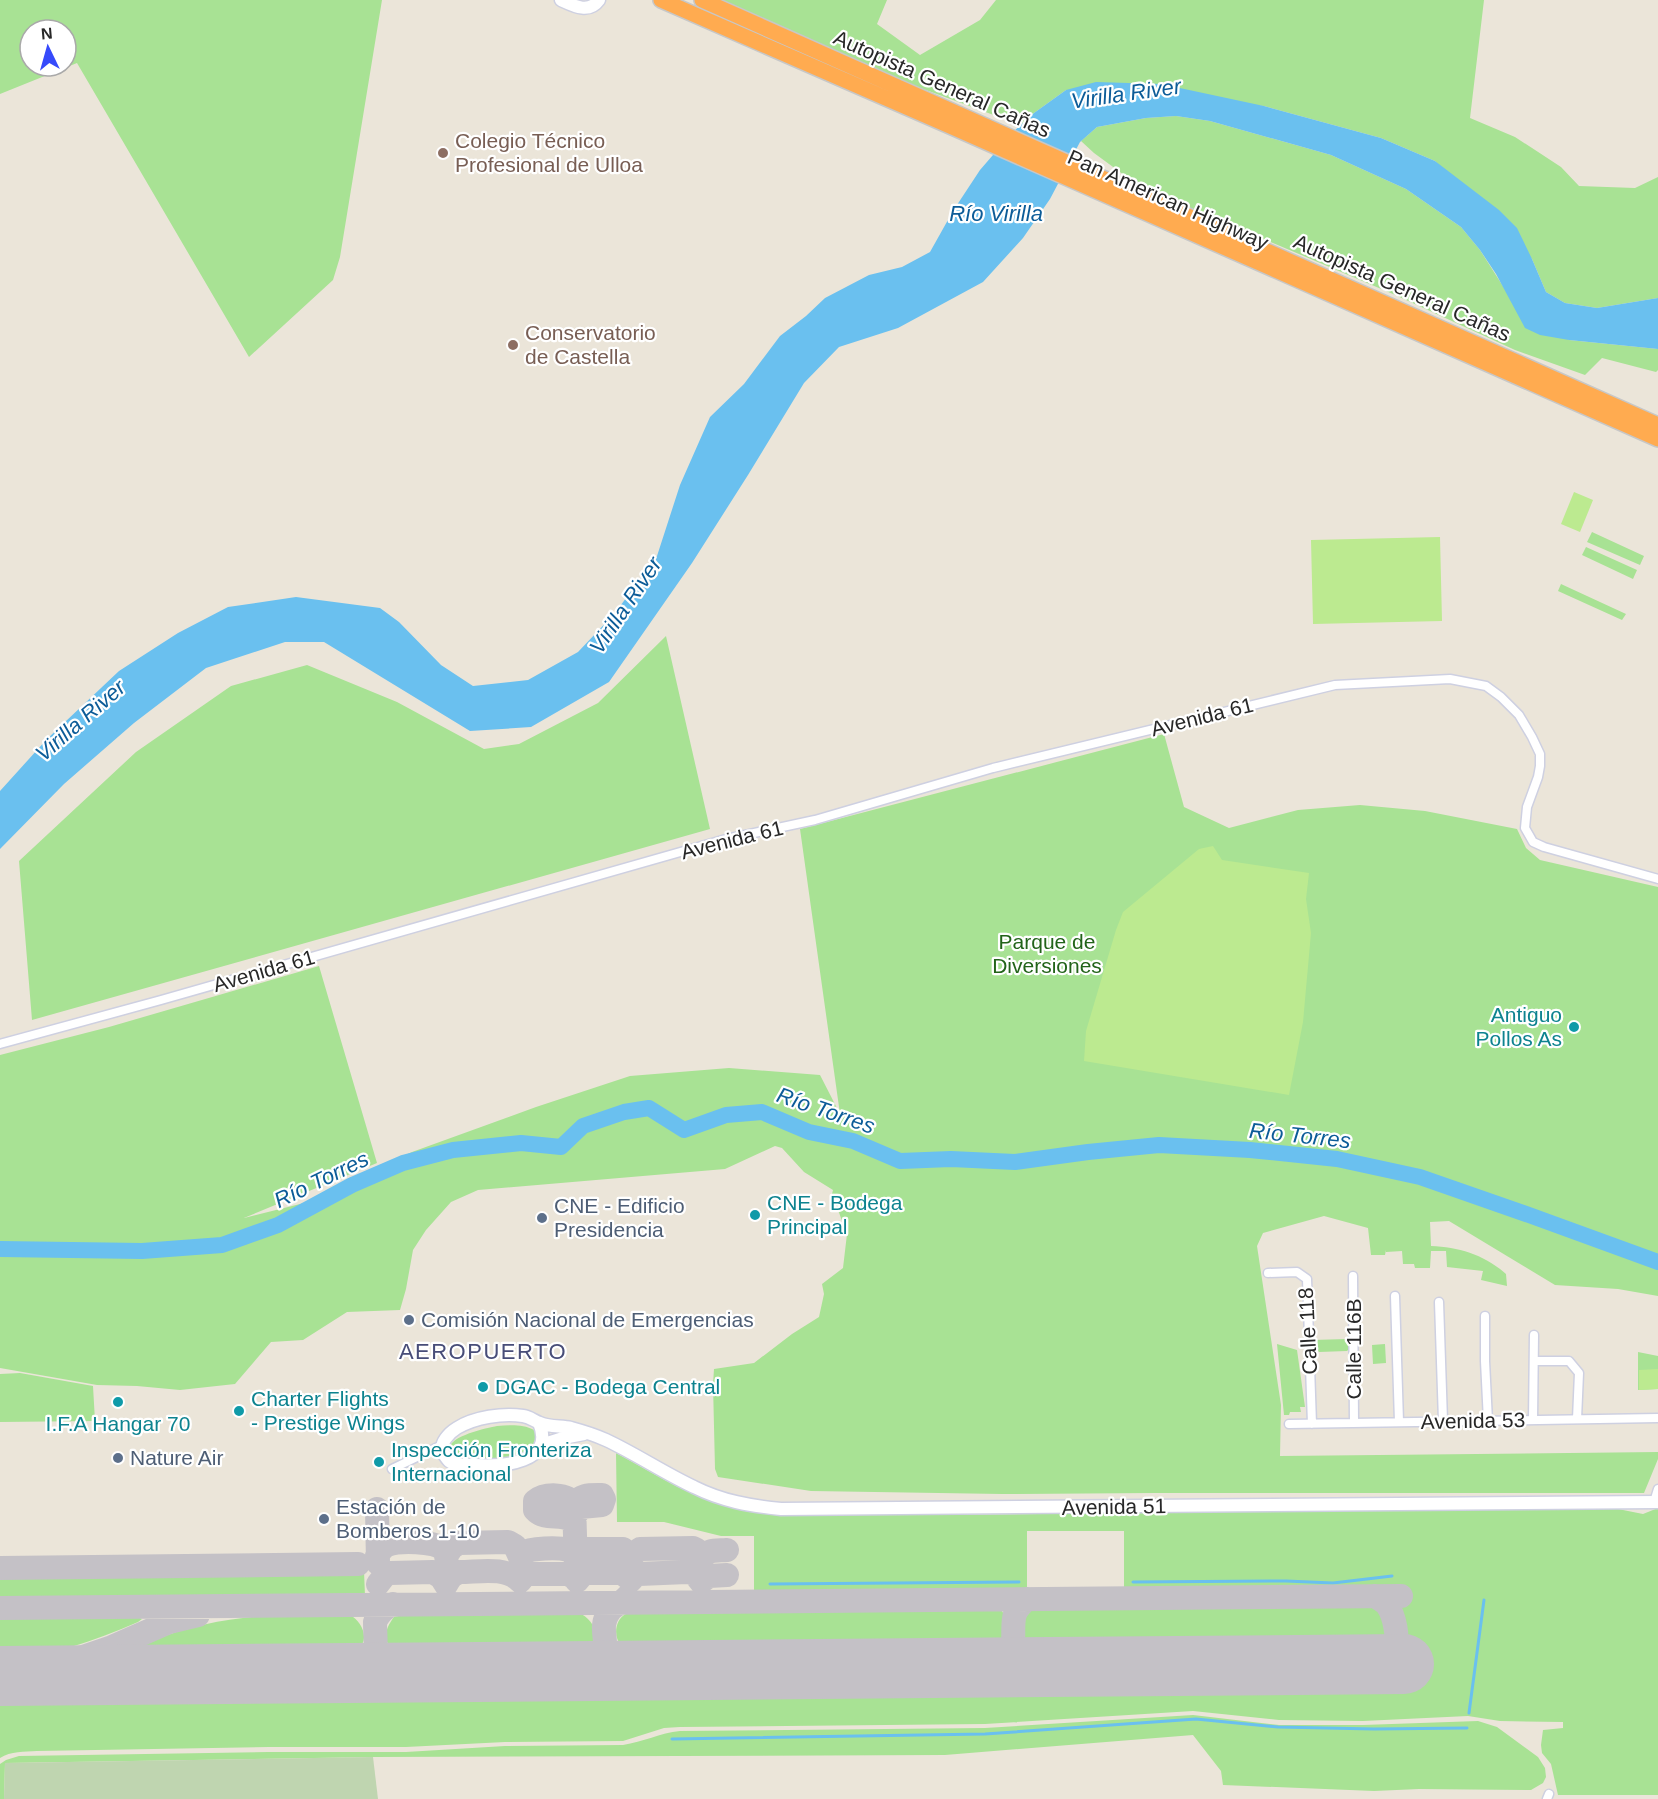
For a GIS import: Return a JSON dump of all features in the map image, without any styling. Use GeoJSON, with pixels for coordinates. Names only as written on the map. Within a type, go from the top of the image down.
{"type":"FeatureCollection","features":[{"type":"Feature","properties":{"kind":"highway"},"geometry":{"type":"LineString","coordinates":[[661,0],[955,120]]}},
{"type":"Feature","properties":{"kind":"highway","name":"Autopista General Cañas"},"geometry":{"type":"LineString","coordinates":[[702,0],[955,120],[1148,206],[1658,425]]}},
{"type":"Feature","properties":{"kind":"highway","name":"Pan American Highway"},"geometry":{"type":"LineString","coordinates":[[1148,206],[1658,439]]}},
{"type":"Feature","properties":{"kind":"main road"},"geometry":{"type":"LineString","coordinates":[[561,0],[586,8],[593,6],[599,0]]}},
{"type":"Feature","properties":{"kind":"main road","name":"Avenida 51"},"geometry":{"type":"LineString","coordinates":[[442,1445],[456,1428],[469,1422],[484,1418],[524,1416],[535,1419],[539,1423],[571,1428],[605,1440],[694,1488],[718,1497],[737,1503],[781,1509],[1656,1502]]}},
{"type":"Feature","properties":{"kind":"main road"},"geometry":{"type":"LineString","coordinates":[[539,1423],[542,1430],[542,1445]]}},
{"type":"Feature","properties":{"kind":"main road"},"geometry":{"type":"LineString","coordinates":[[442,1445],[443,1453],[449,1461],[459,1465],[511,1464],[534,1454],[542,1445],[586,1433]]}},
{"type":"Feature","properties":{"kind":"street","name":"Avenida 61"},"geometry":{"type":"LineString","coordinates":[[0,1044],[726,839],[815,820],[1016,762],[1335,685],[1450,678],[1486,686],[1519,715],[1540,754],[1538,777],[1527,807],[1525,828],[1533,842],[1544,848],[1658,879]]}},
{"type":"Feature","properties":{"kind":"street","name":"Calle 118"},"geometry":{"type":"LineString","coordinates":[[1268,1273],[1297,1272],[1307,1280],[1312,1424]]}},
{"type":"Feature","properties":{"kind":"street","name":"Calle 116B"},"geometry":{"type":"LineString","coordinates":[[1353,1276],[1354,1423]]}},
{"type":"Feature","properties":{"kind":"street"},"geometry":{"type":"LineString","coordinates":[[1395,1296],[1399,1422]]}},
{"type":"Feature","properties":{"kind":"street"},"geometry":{"type":"LineString","coordinates":[[1439,1302],[1443,1421]]}},
{"type":"Feature","properties":{"kind":"street"},"geometry":{"type":"LineString","coordinates":[[1485,1316],[1488,1421]]}},
{"type":"Feature","properties":{"kind":"street"},"geometry":{"type":"LineString","coordinates":[[1533,1420],[1534,1335]]}},
{"type":"Feature","properties":{"kind":"street"},"geometry":{"type":"LineString","coordinates":[[1535,1361],[1569,1361],[1579,1373],[1577,1419]]}},
{"type":"Feature","properties":{"kind":"street","name":"Avenida 53"},"geometry":{"type":"LineString","coordinates":[[1289,1424],[1658,1418]]}},
{"type":"Feature","properties":{"kind":"street","name":"Avenida 51"},"geometry":{"type":"LineString","coordinates":[[392,1469],[442,1445]]}},
{"type":"Feature","properties":{"kind":"street"},"geometry":{"type":"LineString","coordinates":[[1656,1502],[1658,1489]]}},
{"type":"Feature","properties":{"kind":"green space"},"geometry":{"type":"Polygon","coordinates":[[[0,0],[382,0],[340,257],[333,280],[249,357],[78,65],[78,18],[18,18],[18,78],[40,78],[0,94],[0,0]]]}},
{"type":"Feature","properties":{"kind":"green space"},"geometry":{"type":"Polygon","coordinates":[[[722,0],[887,0],[877,24],[920,55],[980,20],[996,0],[1484,0],[1470,118],[1515,137],[1561,167],[1579,186],[1635,188],[1658,177],[1658,298],[1597,308],[1565,303],[1546,292],[1532,259],[1435,161],[1381,138],[1264,106],[1066,90],[1021,125],[907,83],[722,0]]]}},
{"type":"Feature","properties":{"kind":"green space"},"geometry":{"type":"Polygon","coordinates":[[[1176,116],[1210,121],[1331,155],[1406,189],[1461,227],[1480,250],[1506,291],[1569,340],[1658,349],[1658,370],[1656,372],[1602,358],[1585,375],[1515,350],[1393,294],[1139,186],[1081,141],[1097,127],[1146,118],[1176,116]]]}},
{"type":"Feature","properties":{"kind":"green space"},"geometry":{"type":"Polygon","coordinates":[[[1574,492],[1593,500],[1580,532],[1561,524],[1574,492]]]}},
{"type":"Feature","properties":{"kind":"green space"},"geometry":{"type":"Polygon","coordinates":[[[1592,532],[1644,556],[1640,565],[1587,542],[1592,532]]]}},
{"type":"Feature","properties":{"kind":"green space"},"geometry":{"type":"Polygon","coordinates":[[[1440,537],[1442,621],[1313,624],[1311,540],[1440,537]]]}},
{"type":"Feature","properties":{"kind":"green space"},"geometry":{"type":"Polygon","coordinates":[[[1586,547],[1637,570],[1633,579],[1582,555],[1586,547]]]}},
{"type":"Feature","properties":{"kind":"green space"},"geometry":{"type":"Polygon","coordinates":[[[1561,584],[1626,614],[1622,620],[1558,591],[1561,584]]]}},
{"type":"Feature","properties":{"kind":"green space"},"geometry":{"type":"Polygon","coordinates":[[[666,636],[710,829],[32,1020],[19,861],[136,752],[231,686],[307,665],[397,702],[484,749],[519,744],[598,703],[666,636]]]}},
{"type":"Feature","properties":{"kind":"green space","name":"Parque de Diversiones"},"geometry":{"type":"Polygon","coordinates":[[[1164,734],[1184,807],[1229,828],[1298,810],[1360,805],[1425,811],[1517,829],[1526,848],[1540,860],[1658,887],[1658,1296],[1618,1289],[1555,1285],[1449,1221],[1430,1222],[1431,1246],[1461,1250],[1480,1257],[1506,1274],[1507,1286],[1481,1280],[1483,1271],[1447,1267],[1446,1251],[1431,1251],[1430,1268],[1415,1268],[1414,1264],[1403,1264],[1402,1251],[1386,1252],[1386,1250],[1385,1255],[1371,1255],[1368,1228],[1324,1216],[1263,1233],[1257,1246],[1281,1405],[1280,1456],[1658,1452],[1658,1459],[1644,1493],[1002,1494],[811,1491],[718,1477],[715,1469],[714,1369],[754,1363],[819,1317],[824,1294],[822,1284],[843,1268],[847,1234],[832,1194],[833,1190],[804,1172],[782,1148],[775,1146],[725,1169],[478,1190],[451,1202],[426,1230],[413,1250],[400,1310],[347,1312],[303,1340],[271,1342],[235,1384],[180,1390],[97,1385],[0,1368],[0,1055],[109,1027],[319,966],[377,1163],[244,1218],[304,1203],[412,1152],[630,1076],[729,1068],[820,1075],[840,1114],[800,829],[1164,734]]]}},
{"type":"Feature","properties":{"kind":"green space"},"geometry":{"type":"Polygon","coordinates":[[[1213,846],[1222,860],[1309,873],[1306,899],[1311,933],[1303,1022],[1289,1095],[1084,1061],[1086,1031],[1123,912],[1199,849],[1213,846]]]}},
{"type":"Feature","properties":{"kind":"green space"},"geometry":{"type":"Polygon","coordinates":[[[1347,1339],[1349,1349],[1347,1351],[1319,1352],[1312,1340],[1347,1339]]]}},
{"type":"Feature","properties":{"kind":"green space"},"geometry":{"type":"Polygon","coordinates":[[[1277,1344],[1297,1350],[1305,1407],[1300,1407],[1301,1412],[1290,1412],[1289,1415],[1284,1415],[1277,1344]]]}},
{"type":"Feature","properties":{"kind":"green space"},"geometry":{"type":"Polygon","coordinates":[[[1385,1344],[1386,1363],[1373,1364],[1372,1345],[1385,1344]]]}},
{"type":"Feature","properties":{"kind":"green space"},"geometry":{"type":"Polygon","coordinates":[[[1638,1352],[1658,1356],[1658,1389],[1638,1390],[1638,1352]]]}},
{"type":"Feature","properties":{"kind":"green space"},"geometry":{"type":"Polygon","coordinates":[[[1658,1369],[1658,1389],[1639,1390],[1639,1370],[1658,1369]]]}},
{"type":"Feature","properties":{"kind":"green space"},"geometry":{"type":"Polygon","coordinates":[[[20,1373],[93,1386],[95,1421],[0,1422],[0,1374],[20,1373]]]}},
{"type":"Feature","properties":{"kind":"green space"},"geometry":{"type":"Polygon","coordinates":[[[516,1425],[530,1428],[534,1430],[537,1439],[525,1451],[509,1457],[462,1458],[454,1457],[450,1452],[450,1445],[461,1437],[497,1426],[516,1425]]]}},
{"type":"Feature","properties":{"kind":"green space"},"geometry":{"type":"Polygon","coordinates":[[[616,1453],[701,1497],[724,1505],[754,1511],[848,1515],[937,1515],[1613,1508],[1643,1514],[1658,1508],[1658,1795],[1558,1795],[1551,1764],[1542,1753],[1541,1745],[1543,1730],[1563,1728],[1563,1722],[1500,1721],[1468,1716],[1363,1721],[1279,1720],[1193,1711],[985,1724],[680,1727],[664,1728],[623,1741],[505,1742],[406,1747],[37,1751],[13,1753],[0,1758],[0,1694],[1409,1684],[1408,1654],[1394,1603],[1404,1604],[1404,1589],[1124,1591],[1124,1531],[1027,1531],[1027,1591],[754,1595],[754,1536],[721,1536],[664,1522],[617,1522],[616,1453]]]}},
{"type":"Feature","properties":{"kind":"green space"},"geometry":{"type":"Polygon","coordinates":[[[364,1571],[365,1596],[0,1597],[0,1575],[364,1571]]]}},
{"type":"Feature","properties":{"kind":"green space"},"geometry":{"type":"Polygon","coordinates":[[[1368,1604],[1383,1615],[1389,1637],[1388,1647],[1030,1649],[1023,1647],[1020,1642],[1022,1616],[1029,1607],[1368,1604]]]}},
{"type":"Feature","properties":{"kind":"green space"},"geometry":{"type":"Polygon","coordinates":[[[998,1607],[1006,1620],[1007,1630],[1003,1646],[997,1649],[635,1652],[618,1642],[616,1633],[617,1624],[622,1616],[636,1613],[637,1610],[998,1607]]]}},
{"type":"Feature","properties":{"kind":"green space"},"geometry":{"type":"Polygon","coordinates":[[[579,1613],[591,1622],[595,1636],[589,1646],[577,1652],[402,1654],[395,1651],[386,1639],[387,1628],[394,1617],[404,1615],[579,1613]]]}},
{"type":"Feature","properties":{"kind":"green space"},"geometry":{"type":"Polygon","coordinates":[[[273,1615],[350,1615],[361,1627],[363,1642],[354,1651],[341,1653],[125,1655],[135,1648],[169,1634],[198,1626],[273,1615]]]}},
{"type":"Feature","properties":{"kind":"green space"},"geometry":{"type":"Polygon","coordinates":[[[0,1618],[142,1619],[71,1647],[36,1654],[0,1657],[0,1618]]]}},
{"type":"Feature","properties":{"kind":"green space"},"geometry":{"type":"Polygon","coordinates":[[[1193,1715],[1279,1725],[1478,1721],[1497,1727],[1538,1757],[1545,1768],[1546,1777],[1543,1783],[1531,1790],[1374,1791],[1223,1785],[1221,1771],[1193,1735],[945,1755],[373,1757],[5,1763],[4,1799],[0,1799],[0,1764],[19,1756],[406,1752],[505,1746],[623,1745],[680,1731],[985,1728],[1193,1715]]]}},
{"type":"Feature","properties":{"kind":"green space"},"geometry":{"type":"Polygon","coordinates":[[[373,1757],[378,1799],[4,1799],[5,1763],[373,1757]]]}},
{"type":"Feature","properties":{"kind":"water","name":"Río Virilla"},"geometry":{"type":"Polygon","coordinates":[[[1096,82],[1161,84],[1264,106],[1381,138],[1435,161],[1499,210],[1517,228],[1546,292],[1565,303],[1597,308],[1658,298],[1658,349],[1569,340],[1540,335],[1525,328],[1496,274],[1461,227],[1406,189],[1331,155],[1210,121],[1176,116],[1146,118],[1097,127],[1080,142],[1050,199],[1023,238],[983,282],[898,328],[839,347],[804,383],[692,563],[609,682],[531,727],[470,731],[324,642],[285,642],[206,668],[134,723],[64,784],[0,849],[0,791],[47,739],[119,671],[178,633],[228,607],[296,597],[380,608],[399,622],[441,665],[473,686],[528,680],[578,652],[615,613],[657,556],[680,485],[710,417],[744,384],[780,336],[825,298],[869,275],[902,267],[930,252],[980,170],[1012,133],[1034,113],[1066,90],[1096,82]]]}},
{"type":"Feature","properties":{"kind":"waterway","name":"Río Torres"},"geometry":{"type":"LineString","coordinates":[[0,1249],[142,1251],[222,1245],[278,1225],[352,1185],[403,1163],[453,1150],[521,1143],[561,1147],[583,1126],[624,1112],[649,1108],[684,1130],[726,1115],[762,1112],[809,1132],[853,1141],[900,1161],[951,1159],[1015,1162],[1159,1145],[1250,1150],[1337,1159],[1420,1177],[1658,1262]]}},
{"type":"Feature","properties":{"kind":"waterway"},"geometry":{"type":"LineString","coordinates":[[1133,1582],[1333,1583],[1392,1576]]}},
{"type":"Feature","properties":{"kind":"waterway"},"geometry":{"type":"LineString","coordinates":[[770,1584],[1019,1582]]}},
{"type":"Feature","properties":{"kind":"waterway"},"geometry":{"type":"LineString","coordinates":[[1469,1713],[1484,1600]]}},
{"type":"Feature","properties":{"kind":"waterway"},"geometry":{"type":"LineString","coordinates":[[672,1739],[985,1734],[1196,1719],[1278,1727],[1467,1728]]}},
{"type":"Feature","properties":{"kind":"taxiway"},"geometry":{"type":"LineString","coordinates":[[574,1522],[564,1517],[539,1514],[535,1510],[535,1501],[556,1495],[571,1500],[574,1504],[576,1567]]}},
{"type":"Feature","properties":{"kind":"taxiway"},"geometry":{"type":"LineString","coordinates":[[574,1504],[586,1496],[602,1495],[604,1499],[602,1505],[581,1507],[574,1517]]}},
{"type":"Feature","properties":{"kind":"taxiway"},"geometry":{"type":"LineString","coordinates":[[377,1509],[378,1563]]}},
{"type":"Feature","properties":{"kind":"taxiway"},"geometry":{"type":"LineString","coordinates":[[377,1556],[387,1545],[407,1542],[433,1544],[444,1550],[446,1569]]}},
{"type":"Feature","properties":{"kind":"taxiway"},"geometry":{"type":"LineString","coordinates":[[446,1556],[452,1547],[459,1543],[508,1542],[515,1546],[520,1557],[526,1551],[545,1548],[570,1550],[576,1556],[585,1549],[623,1549],[630,1556],[640,1549],[693,1548],[697,1550],[701,1558],[710,1552],[727,1550]]}},
{"type":"Feature","properties":{"kind":"taxiway"},"geometry":{"type":"LineString","coordinates":[[0,1568],[358,1564]]}},
{"type":"Feature","properties":{"kind":"taxiway"},"geometry":{"type":"LineString","coordinates":[[378,1584],[385,1575],[390,1573],[433,1572],[441,1577],[446,1585],[457,1573],[483,1571],[507,1573],[520,1581],[529,1574],[567,1574],[577,1581],[586,1573],[622,1573],[631,1580],[636,1574],[687,1572],[694,1573],[701,1582],[709,1576],[727,1575]]}},
{"type":"Feature","properties":{"kind":"taxiway"},"geometry":{"type":"LineString","coordinates":[[1374,1664],[1390,1656],[1396,1646],[1395,1627],[1390,1609],[1375,1596]]}},
{"type":"Feature","properties":{"kind":"taxiway"},"geometry":{"type":"LineString","coordinates":[[0,1608],[1401,1596]]}},
{"type":"Feature","properties":{"kind":"taxiway"},"geometry":{"type":"LineString","coordinates":[[589,1671],[603,1656],[604,1627],[609,1612],[627,1597]]}},
{"type":"Feature","properties":{"kind":"taxiway"},"geometry":{"type":"LineString","coordinates":[[991,1668],[1009,1656],[1013,1645],[1015,1614],[1027,1599]]}},
{"type":"Feature","properties":{"kind":"taxiway"},"geometry":{"type":"LineString","coordinates":[[359,1673],[374,1657],[375,1622],[382,1611],[393,1604]]}},
{"type":"Feature","properties":{"kind":"taxiway"},"geometry":{"type":"LineString","coordinates":[[0,1675],[71,1661],[112,1647],[169,1622],[198,1615]]}},
{"type":"Feature","properties":{"kind":"taxiway"},"geometry":{"type":"LineString","coordinates":[[112,1647],[107,1662],[116,1675]]}},
{"type":"Feature","properties":{"kind":"taxiway"},"geometry":{"type":"LineString","coordinates":[[1012,1648],[1019,1659],[1030,1667]]}},
{"type":"Feature","properties":{"kind":"taxiway"},"geometry":{"type":"LineString","coordinates":[[605,1653],[612,1665],[622,1671]]}},
{"type":"Feature","properties":{"kind":"taxiway"},"geometry":{"type":"LineString","coordinates":[[375,1656],[382,1666],[394,1673]]}},
{"type":"Feature","properties":{"kind":"runway"},"geometry":{"type":"LineString","coordinates":[[0,1676],[1404,1664]]}},
{"type":"Feature","properties":{"kind":"place","name":"Colegio Técnico Profesional de Ulloa"},"geometry":{"type":"Point","coordinates":[443,153]}},
{"type":"Feature","properties":{"kind":"place","name":"Conservatorio de Castella"},"geometry":{"type":"Point","coordinates":[513,345]}},
{"type":"Feature","properties":{"kind":"place","name":"Antiguo Pollos As"},"geometry":{"type":"Point","coordinates":[1574,1027]}},
{"type":"Feature","properties":{"kind":"place","name":"CNE - Bodega Principal"},"geometry":{"type":"Point","coordinates":[755,1215]}},
{"type":"Feature","properties":{"kind":"place","name":"CNE - Edificio Presidencia"},"geometry":{"type":"Point","coordinates":[542,1218]}},
{"type":"Feature","properties":{"kind":"place","name":"Comisión Nacional de Emergencias"},"geometry":{"type":"Point","coordinates":[409,1320]}},
{"type":"Feature","properties":{"kind":"place","name":"DGAC - Bodega Central"},"geometry":{"type":"Point","coordinates":[483,1387]}},
{"type":"Feature","properties":{"kind":"place","name":"I.F.A Hangar 70"},"geometry":{"type":"Point","coordinates":[118,1402]}},
{"type":"Feature","properties":{"kind":"place","name":"Charter Flights - Prestige Wings"},"geometry":{"type":"Point","coordinates":[239,1411]}},
{"type":"Feature","properties":{"kind":"place","name":"Nature Air"},"geometry":{"type":"Point","coordinates":[118,1458]}},
{"type":"Feature","properties":{"kind":"place","name":"Inspección Fronteriza Internacional"},"geometry":{"type":"Point","coordinates":[379,1462]}},
{"type":"Feature","properties":{"kind":"place","name":"Estación de Bomberos 1-10"},"geometry":{"type":"Point","coordinates":[324,1519]}},
{"type":"Feature","properties":{"kind":"district","name":"AEROPUERTO"},"geometry":{"type":"Point","coordinates":[483,1351]}},
{"type":"Feature","properties":{"kind":"water label","name":"Virilla River"},"geometry":{"type":"Point","coordinates":[1126,93]}},
{"type":"Feature","properties":{"kind":"water label","name":"Virilla River"},"geometry":{"type":"Point","coordinates":[625,605]}},
{"type":"Feature","properties":{"kind":"water label","name":"Virilla River"},"geometry":{"type":"Point","coordinates":[80,720]}}]}
